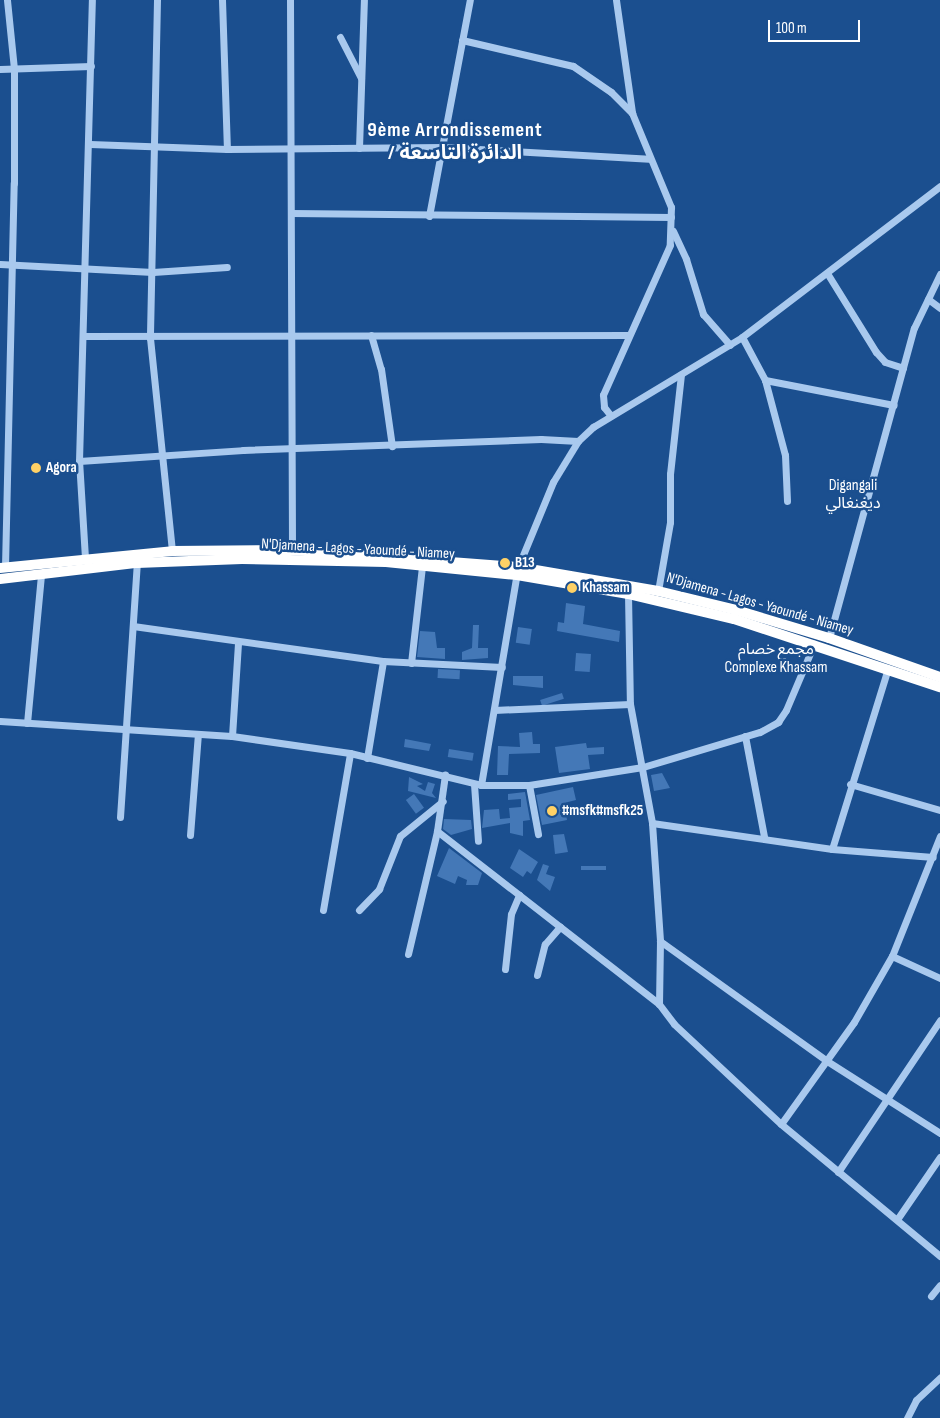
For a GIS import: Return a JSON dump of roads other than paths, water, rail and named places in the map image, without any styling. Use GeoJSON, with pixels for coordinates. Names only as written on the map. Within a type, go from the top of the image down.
{"type":"FeatureCollection","features":[{"type":"Feature","properties":{"kind":"highway","name":"N'Djamena - Lagos - Yaoundé - Niamey"},"geometry":{"type":"LineString","coordinates":[[3,568],[85,558],[172,551],[292,550],[517,571],[658,591],[829,638],[940,677]]}},
{"type":"Feature","properties":{"kind":"highway","name":"N'Djamena - Lagos - Yaoundé - Niamey"},"geometry":{"type":"LineString","coordinates":[[0,580],[137,563],[303,560],[517,571],[628,594],[734,619],[888,668],[940,687]]}},
{"type":"Feature","properties":{"kind":"street"},"geometry":{"type":"LineString","coordinates":[[3,568],[4,349],[12,266],[14,69],[7,0]]}},
{"type":"Feature","properties":{"kind":"street"},"geometry":{"type":"LineString","coordinates":[[85,558],[80,462],[84,266],[90,144],[92,0]]}},
{"type":"Feature","properties":{"kind":"street"},"geometry":{"type":"LineString","coordinates":[[157,0],[156,147],[150,338],[172,551]]}},
{"type":"Feature","properties":{"kind":"street"},"geometry":{"type":"LineString","coordinates":[[222,0],[227,149]]}},
{"type":"Feature","properties":{"kind":"street"},"geometry":{"type":"LineString","coordinates":[[290,0],[289,149],[292,336],[292,550]]}},
{"type":"Feature","properties":{"kind":"street"},"geometry":{"type":"LineString","coordinates":[[359,148],[364,0]]}},
{"type":"Feature","properties":{"kind":"street"},"geometry":{"type":"LineString","coordinates":[[429,216],[470,0]]}},
{"type":"Feature","properties":{"kind":"street"},"geometry":{"type":"LineString","coordinates":[[611,416],[604,407],[603,396],[664,259],[672,231],[671,207],[649,159],[632,113],[616,0]]}},
{"type":"Feature","properties":{"kind":"street"},"geometry":{"type":"LineString","coordinates":[[340,37],[361,79]]}},
{"type":"Feature","properties":{"kind":"street"},"geometry":{"type":"LineString","coordinates":[[462,40],[573,66],[632,113]]}},
{"type":"Feature","properties":{"kind":"street"},"geometry":{"type":"LineString","coordinates":[[0,69],[91,66]]}},
{"type":"Feature","properties":{"kind":"street"},"geometry":{"type":"LineString","coordinates":[[90,144],[227,149],[443,147],[649,159]]}},
{"type":"Feature","properties":{"kind":"street"},"geometry":{"type":"LineString","coordinates":[[478,841],[478,784],[494,710],[517,571],[553,482],[578,441],[611,416],[742,337],[940,186]]}},
{"type":"Feature","properties":{"kind":"street"},"geometry":{"type":"LineString","coordinates":[[291,213],[429,216],[671,217]]}},
{"type":"Feature","properties":{"kind":"street"},"geometry":{"type":"LineString","coordinates":[[672,231],[686,259],[703,314],[730,344]]}},
{"type":"Feature","properties":{"kind":"street"},"geometry":{"type":"LineString","coordinates":[[0,264],[12,266],[84,266],[153,272],[227,267]]}},
{"type":"Feature","properties":{"kind":"street"},"geometry":{"type":"LineString","coordinates":[[827,273],[876,352],[885,362],[903,368]]}},
{"type":"Feature","properties":{"kind":"street"},"geometry":{"type":"LineString","coordinates":[[829,638],[914,328],[940,274]]}},
{"type":"Feature","properties":{"kind":"street"},"geometry":{"type":"LineString","coordinates":[[928,299],[940,308]]}},
{"type":"Feature","properties":{"kind":"street"},"geometry":{"type":"LineString","coordinates":[[83,336],[150,338],[629,335]]}},
{"type":"Feature","properties":{"kind":"street"},"geometry":{"type":"LineString","coordinates":[[372,336],[381,369],[392,446]]}},
{"type":"Feature","properties":{"kind":"street"},"geometry":{"type":"LineString","coordinates":[[742,337],[765,380],[785,455],[787,501]]}},
{"type":"Feature","properties":{"kind":"street"},"geometry":{"type":"LineString","coordinates":[[658,591],[670,522],[670,474],[680,375]]}},
{"type":"Feature","properties":{"kind":"street"},"geometry":{"type":"LineString","coordinates":[[765,380],[894,405]]}},
{"type":"Feature","properties":{"kind":"street"},"geometry":{"type":"LineString","coordinates":[[80,462],[162,454],[292,448],[392,446],[541,439],[578,441]]}},
{"type":"Feature","properties":{"kind":"street"},"geometry":{"type":"LineString","coordinates":[[120,817],[137,563]]}},
{"type":"Feature","properties":{"kind":"street"},"geometry":{"type":"LineString","coordinates":[[411,663],[422,566]]}},
{"type":"Feature","properties":{"kind":"street"},"geometry":{"type":"LineString","coordinates":[[27,723],[41,574]]}},
{"type":"Feature","properties":{"kind":"street"},"geometry":{"type":"LineString","coordinates":[[628,594],[630,704],[652,823],[660,941],[659,1004]]}},
{"type":"Feature","properties":{"kind":"street"},"geometry":{"type":"LineString","coordinates":[[133,626],[238,644],[383,661],[502,666]]}},
{"type":"Feature","properties":{"kind":"street"},"geometry":{"type":"LineString","coordinates":[[232,736],[238,644]]}},
{"type":"Feature","properties":{"kind":"street"},"geometry":{"type":"LineString","coordinates":[[0,721],[232,736],[350,753],[478,784],[529,785],[643,767],[745,736],[778,722],[814,644]]}},
{"type":"Feature","properties":{"kind":"street"},"geometry":{"type":"LineString","coordinates":[[367,758],[383,661]]}},
{"type":"Feature","properties":{"kind":"street"},"geometry":{"type":"LineString","coordinates":[[832,849],[850,784],[888,668]]}},
{"type":"Feature","properties":{"kind":"street"},"geometry":{"type":"LineString","coordinates":[[494,710],[630,704]]}},
{"type":"Feature","properties":{"kind":"street"},"geometry":{"type":"LineString","coordinates":[[190,835],[198,734]]}},
{"type":"Feature","properties":{"kind":"street"},"geometry":{"type":"LineString","coordinates":[[745,736],[764,836]]}},
{"type":"Feature","properties":{"kind":"street"},"geometry":{"type":"LineString","coordinates":[[324,910],[350,753]]}},
{"type":"Feature","properties":{"kind":"street"},"geometry":{"type":"LineString","coordinates":[[408,954],[437,831],[443,801],[445,775]]}},
{"type":"Feature","properties":{"kind":"street"},"geometry":{"type":"LineString","coordinates":[[850,784],[940,810]]}},
{"type":"Feature","properties":{"kind":"street"},"geometry":{"type":"LineString","coordinates":[[529,785],[538,834]]}},
{"type":"Feature","properties":{"kind":"street"},"geometry":{"type":"LineString","coordinates":[[359,910],[379,888],[400,836],[443,801]]}},
{"type":"Feature","properties":{"kind":"street"},"geometry":{"type":"LineString","coordinates":[[652,823],[764,836],[832,849],[933,857]]}},
{"type":"Feature","properties":{"kind":"street"},"geometry":{"type":"LineString","coordinates":[[437,831],[659,1004],[674,1024],[781,1124],[838,1172],[898,1218],[940,1256]]}},
{"type":"Feature","properties":{"kind":"street"},"geometry":{"type":"LineString","coordinates":[[781,1124],[827,1061],[892,956],[940,836]]}},
{"type":"Feature","properties":{"kind":"street"},"geometry":{"type":"LineString","coordinates":[[505,969],[508,928],[519,895]]}},
{"type":"Feature","properties":{"kind":"street"},"geometry":{"type":"LineString","coordinates":[[537,975],[545,944],[560,927]]}},
{"type":"Feature","properties":{"kind":"street"},"geometry":{"type":"LineString","coordinates":[[660,941],[827,1061],[886,1100],[940,1132]]}},
{"type":"Feature","properties":{"kind":"street"},"geometry":{"type":"LineString","coordinates":[[892,956],[940,978]]}},
{"type":"Feature","properties":{"kind":"street"},"geometry":{"type":"LineString","coordinates":[[838,1172],[940,1020]]}},
{"type":"Feature","properties":{"kind":"street"},"geometry":{"type":"LineString","coordinates":[[898,1218],[940,1157]]}},
{"type":"Feature","properties":{"kind":"street"},"geometry":{"type":"LineString","coordinates":[[931,1296],[940,1286]]}},
{"type":"Feature","properties":{"kind":"street"},"geometry":{"type":"LineString","coordinates":[[907,1418],[916,1400],[940,1378]]}},
{"type":"Feature","properties":{"kind":"place","name":"Agora"},"geometry":{"type":"Point","coordinates":[36,468]}},
{"type":"Feature","properties":{"kind":"place","name":"B13"},"geometry":{"type":"Point","coordinates":[505,563]}},
{"type":"Feature","properties":{"kind":"place","name":"Khassam"},"geometry":{"type":"Point","coordinates":[572,588]}},
{"type":"Feature","properties":{"kind":"place","name":"#msfk#msfk25"},"geometry":{"type":"Point","coordinates":[552,811]}},
{"type":"Feature","properties":{"kind":"district","name":"9ème Arrondissement / الدائرة التاسعة"},"geometry":{"type":"Point","coordinates":[455,142]}},
{"type":"Feature","properties":{"kind":"district","name":"Digangali ديغنغالي"},"geometry":{"type":"Point","coordinates":[853,495]}},
{"type":"Feature","properties":{"kind":"district","name":"مجمع خصام Complexe Khassam"},"geometry":{"type":"Point","coordinates":[776,659]}}]}
